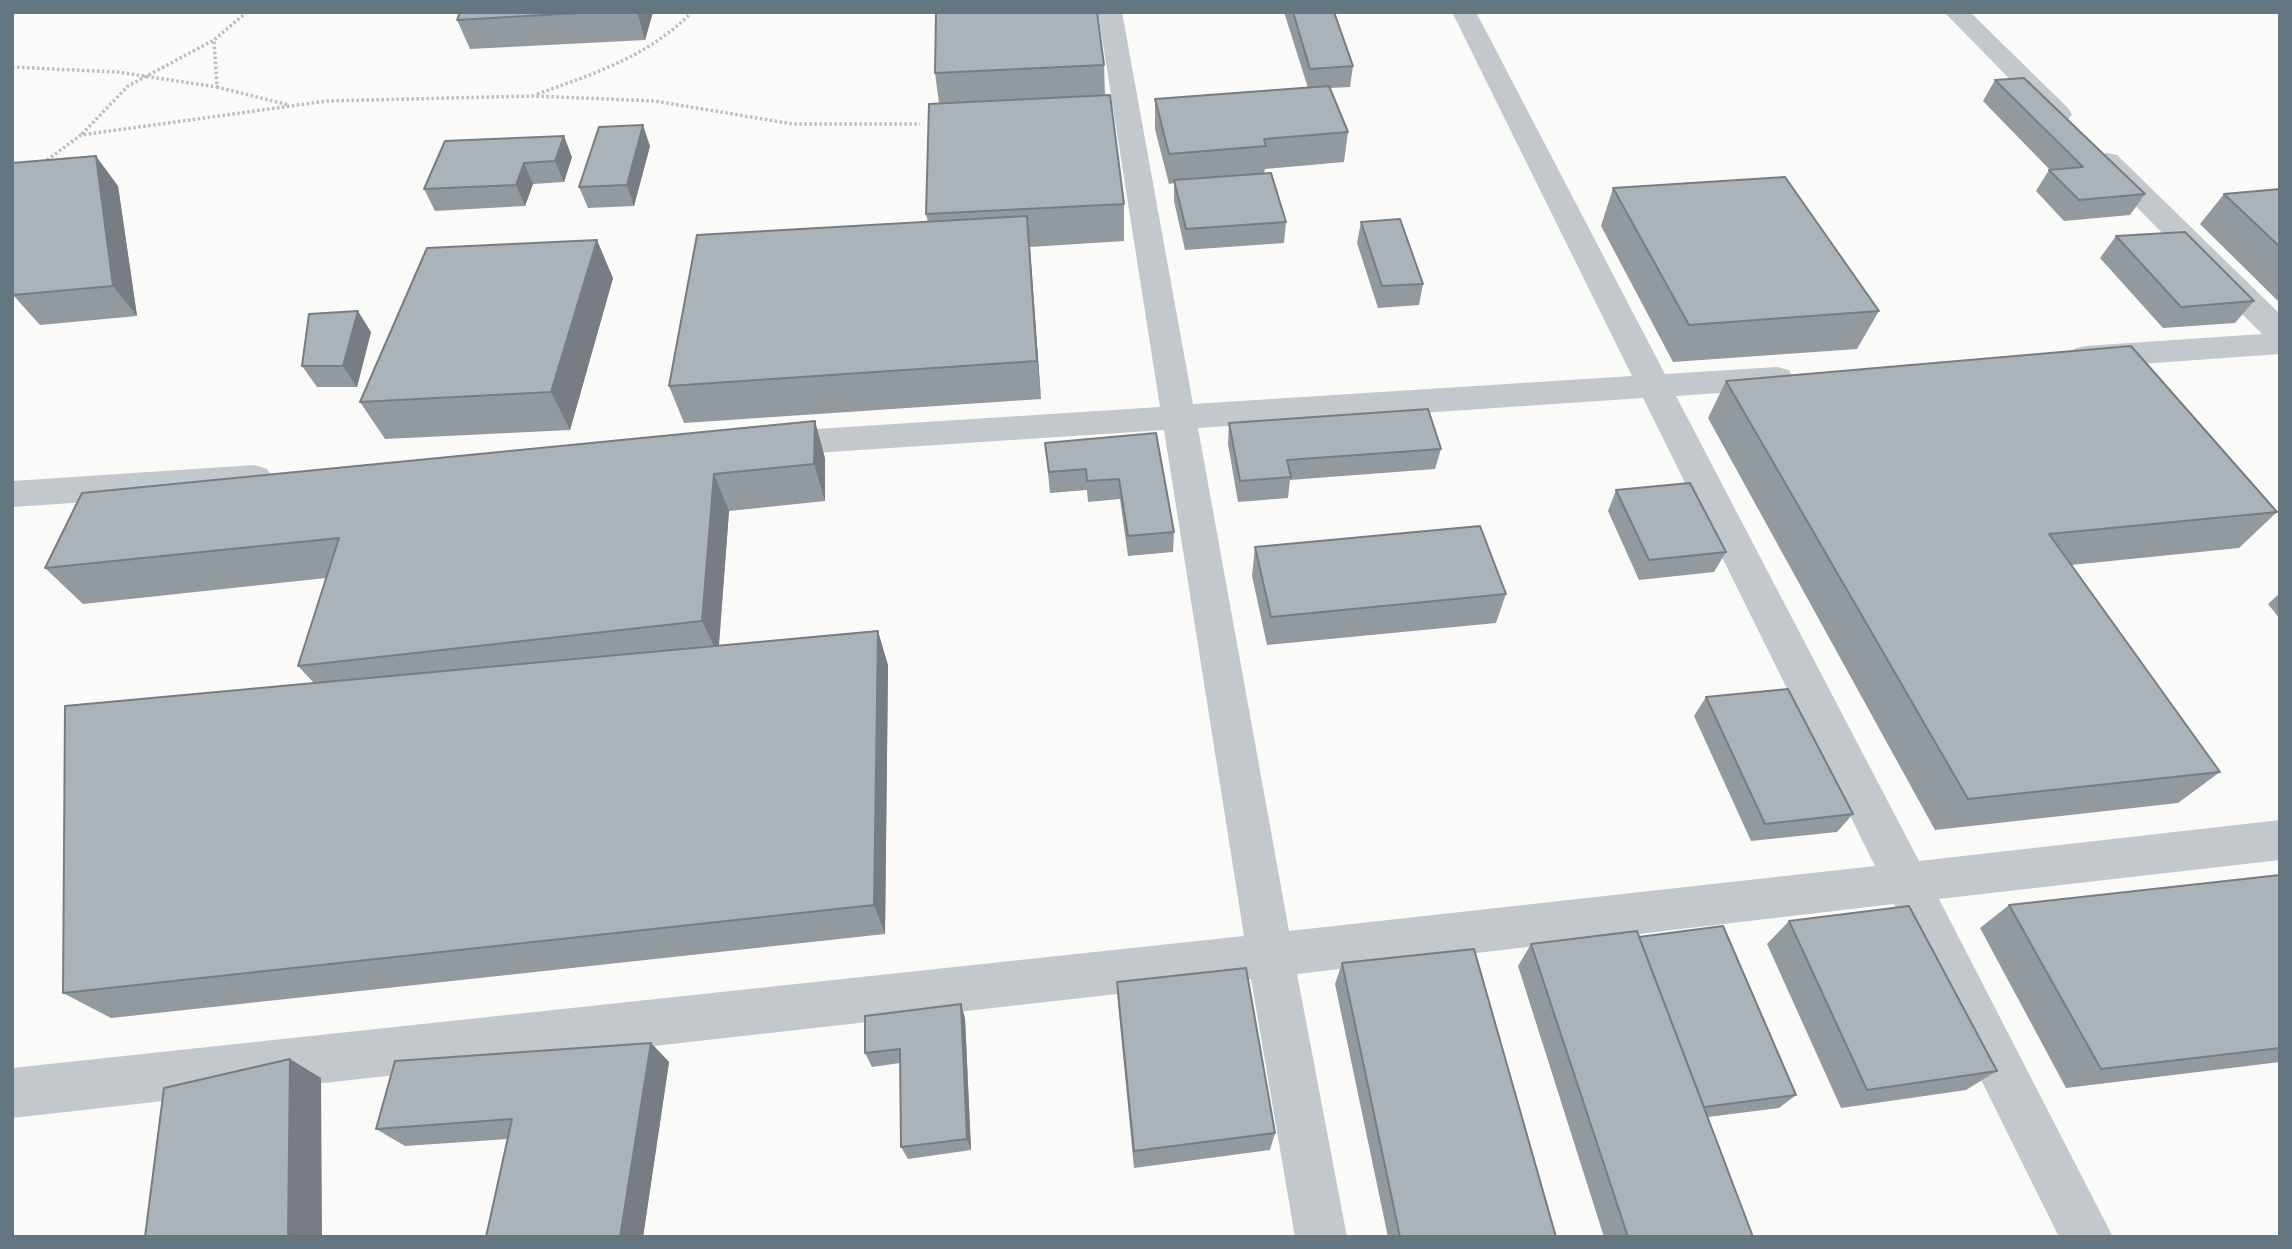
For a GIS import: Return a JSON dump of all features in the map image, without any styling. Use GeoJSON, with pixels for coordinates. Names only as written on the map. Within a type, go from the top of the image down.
{"type":"FeatureCollection","features":[{"type":"Feature","properties":{"kind":"street"},"geometry":{"type":"LineString","coordinates":[[1110,12],[1269,956],[1321,1237]]}},
{"type":"Feature","properties":{"kind":"street"},"geometry":{"type":"LineString","coordinates":[[1464,12],[2087,1237]]}},
{"type":"Feature","properties":{"kind":"street"},"geometry":{"type":"LineString","coordinates":[[1956,12],[2280,332]]}},
{"type":"Feature","properties":{"kind":"street"},"geometry":{"type":"LineString","coordinates":[[2047,360],[2280,344]]}},
{"type":"Feature","properties":{"kind":"street"},"geometry":{"type":"LineString","coordinates":[[734,446],[1802,376]]}},
{"type":"Feature","properties":{"kind":"street"},"geometry":{"type":"LineString","coordinates":[[12,494],[290,475]]}},
{"type":"Feature","properties":{"kind":"street"},"geometry":{"type":"LineString","coordinates":[[12,1093],[1269,956],[2280,840]]}},
{"type":"Feature","properties":{"kind":"path"},"geometry":{"type":"LineString","coordinates":[[40,165],[81,135],[128,86],[214,40],[247,12]]}},
{"type":"Feature","properties":{"kind":"path"},"geometry":{"type":"LineString","coordinates":[[533,96],[612,68],[677,30],[692,12]]}},
{"type":"Feature","properties":{"kind":"path"},"geometry":{"type":"LineString","coordinates":[[214,40],[217,87]]}},
{"type":"Feature","properties":{"kind":"path"},"geometry":{"type":"LineString","coordinates":[[12,67],[145,76],[217,87],[293,106]]}},
{"type":"Feature","properties":{"kind":"path"},"geometry":{"type":"LineString","coordinates":[[81,135],[327,101],[533,96],[654,101],[793,124],[920,124]]}},
{"type":"Feature","properties":{"kind":"building"},"geometry":{"type":"Polygon","coordinates":[[[460,12],[596,12],[457,20],[460,12]]]}},
{"type":"Feature","properties":{"kind":"building"},"geometry":{"type":"Polygon","coordinates":[[[936,12],[1097,12],[1104,65],[935,73],[936,12]]]}},
{"type":"Feature","properties":{"kind":"building"},"geometry":{"type":"Polygon","coordinates":[[[1293,12],[1334,12],[1353,66],[1310,69],[1293,12]]]}},
{"type":"Feature","properties":{"kind":"building"},"geometry":{"type":"Polygon","coordinates":[[[2024,78],[2145,194],[2079,200],[2049,170],[2083,167],[1995,80],[2024,78]]]}},
{"type":"Feature","properties":{"kind":"building"},"geometry":{"type":"Polygon","coordinates":[[[1329,86],[1348,132],[1264,139],[1266,146],[1169,154],[1155,99],[1329,86]]]}},
{"type":"Feature","properties":{"kind":"building"},"geometry":{"type":"Polygon","coordinates":[[[1110,95],[1124,204],[926,214],[929,104],[1110,95]]]}},
{"type":"Feature","properties":{"kind":"building"},"geometry":{"type":"Polygon","coordinates":[[[643,125],[627,185],[579,187],[599,127],[643,125]]]}},
{"type":"Feature","properties":{"kind":"building"},"geometry":{"type":"Polygon","coordinates":[[[564,136],[555,161],[524,163],[516,185],[424,189],[445,141],[564,136]]]}},
{"type":"Feature","properties":{"kind":"building"},"geometry":{"type":"Polygon","coordinates":[[[96,156],[113,286],[13,295],[12,163],[96,156]]]}},
{"type":"Feature","properties":{"kind":"building"},"geometry":{"type":"Polygon","coordinates":[[[1271,173],[1286,222],[1186,229],[1174,180],[1271,173]]]}},
{"type":"Feature","properties":{"kind":"building"},"geometry":{"type":"Polygon","coordinates":[[[1785,177],[1879,311],[1689,325],[1613,188],[1785,177]]]}},
{"type":"Feature","properties":{"kind":"building"},"geometry":{"type":"Polygon","coordinates":[[[2280,189],[2280,247],[2224,194],[2280,189]]]}},
{"type":"Feature","properties":{"kind":"building"},"geometry":{"type":"Polygon","coordinates":[[[1027,216],[1037,361],[669,386],[697,235],[1027,216]]]}},
{"type":"Feature","properties":{"kind":"building"},"geometry":{"type":"Polygon","coordinates":[[[1400,219],[1423,284],[1382,286],[1361,222],[1400,219]]]}},
{"type":"Feature","properties":{"kind":"building"},"geometry":{"type":"Polygon","coordinates":[[[2185,232],[2254,301],[2181,307],[2116,236],[2185,232]]]}},
{"type":"Feature","properties":{"kind":"building"},"geometry":{"type":"Polygon","coordinates":[[[597,240],[551,392],[360,402],[427,248],[597,240]]]}},
{"type":"Feature","properties":{"kind":"building"},"geometry":{"type":"Polygon","coordinates":[[[358,311],[343,366],[302,366],[309,314],[358,311]]]}},
{"type":"Feature","properties":{"kind":"building"},"geometry":{"type":"Polygon","coordinates":[[[2131,346],[2277,512],[2049,534],[2220,772],[1968,799],[1726,381],[2131,346]]]}},
{"type":"Feature","properties":{"kind":"building"},"geometry":{"type":"Polygon","coordinates":[[[1428,409],[1441,449],[1287,460],[1291,477],[1240,481],[1229,423],[1428,409]]]}},
{"type":"Feature","properties":{"kind":"building"},"geometry":{"type":"Polygon","coordinates":[[[815,421],[814,464],[714,474],[702,621],[298,666],[339,538],[45,568],[82,493],[815,421]]]}},
{"type":"Feature","properties":{"kind":"building"},"geometry":{"type":"Polygon","coordinates":[[[1156,433],[1174,532],[1128,536],[1119,479],[1087,481],[1086,469],[1049,472],[1045,443],[1156,433]]]}},
{"type":"Feature","properties":{"kind":"building"},"geometry":{"type":"Polygon","coordinates":[[[1690,483],[1726,552],[1649,560],[1616,490],[1690,483]]]}},
{"type":"Feature","properties":{"kind":"building"},"geometry":{"type":"Polygon","coordinates":[[[1480,526],[1506,594],[1271,617],[1255,547],[1480,526]]]}},
{"type":"Feature","properties":{"kind":"building"},"geometry":{"type":"Polygon","coordinates":[[[878,631],[874,905],[63,993],[65,706],[878,631]]]}},
{"type":"Feature","properties":{"kind":"building"},"geometry":{"type":"Polygon","coordinates":[[[1788,689],[1853,814],[1765,824],[1706,697],[1788,689]]]}},
{"type":"Feature","properties":{"kind":"building"},"geometry":{"type":"Polygon","coordinates":[[[2280,875],[2280,1048],[2101,1069],[2009,905],[2280,875]]]}},
{"type":"Feature","properties":{"kind":"building"},"geometry":{"type":"Polygon","coordinates":[[[1909,906],[1997,1071],[1867,1090],[1789,921],[1909,906]]]}},
{"type":"Feature","properties":{"kind":"building"},"geometry":{"type":"Polygon","coordinates":[[[1723,926],[1796,1095],[1704,1107],[1639,937],[1723,926]]]}},
{"type":"Feature","properties":{"kind":"building"},"geometry":{"type":"Polygon","coordinates":[[[1637,931],[1753,1237],[1628,1237],[1531,944],[1637,931]]]}},
{"type":"Feature","properties":{"kind":"building"},"geometry":{"type":"Polygon","coordinates":[[[1474,949],[1556,1237],[1400,1237],[1342,963],[1474,949]]]}},
{"type":"Feature","properties":{"kind":"building"},"geometry":{"type":"Polygon","coordinates":[[[1246,968],[1275,1133],[1134,1151],[1117,982],[1246,968]]]}},
{"type":"Feature","properties":{"kind":"building"},"geometry":{"type":"Polygon","coordinates":[[[961,1004],[967,1139],[901,1147],[900,1049],[865,1053],[865,1016],[961,1004]]]}},
{"type":"Feature","properties":{"kind":"building"},"geometry":{"type":"Polygon","coordinates":[[[651,1043],[620,1237],[486,1237],[512,1119],[376,1129],[395,1061],[651,1043]]]}},
{"type":"Feature","properties":{"kind":"building"},"geometry":{"type":"Polygon","coordinates":[[[290,1059],[288,1237],[145,1237],[164,1088],[290,1059]]]}}]}
